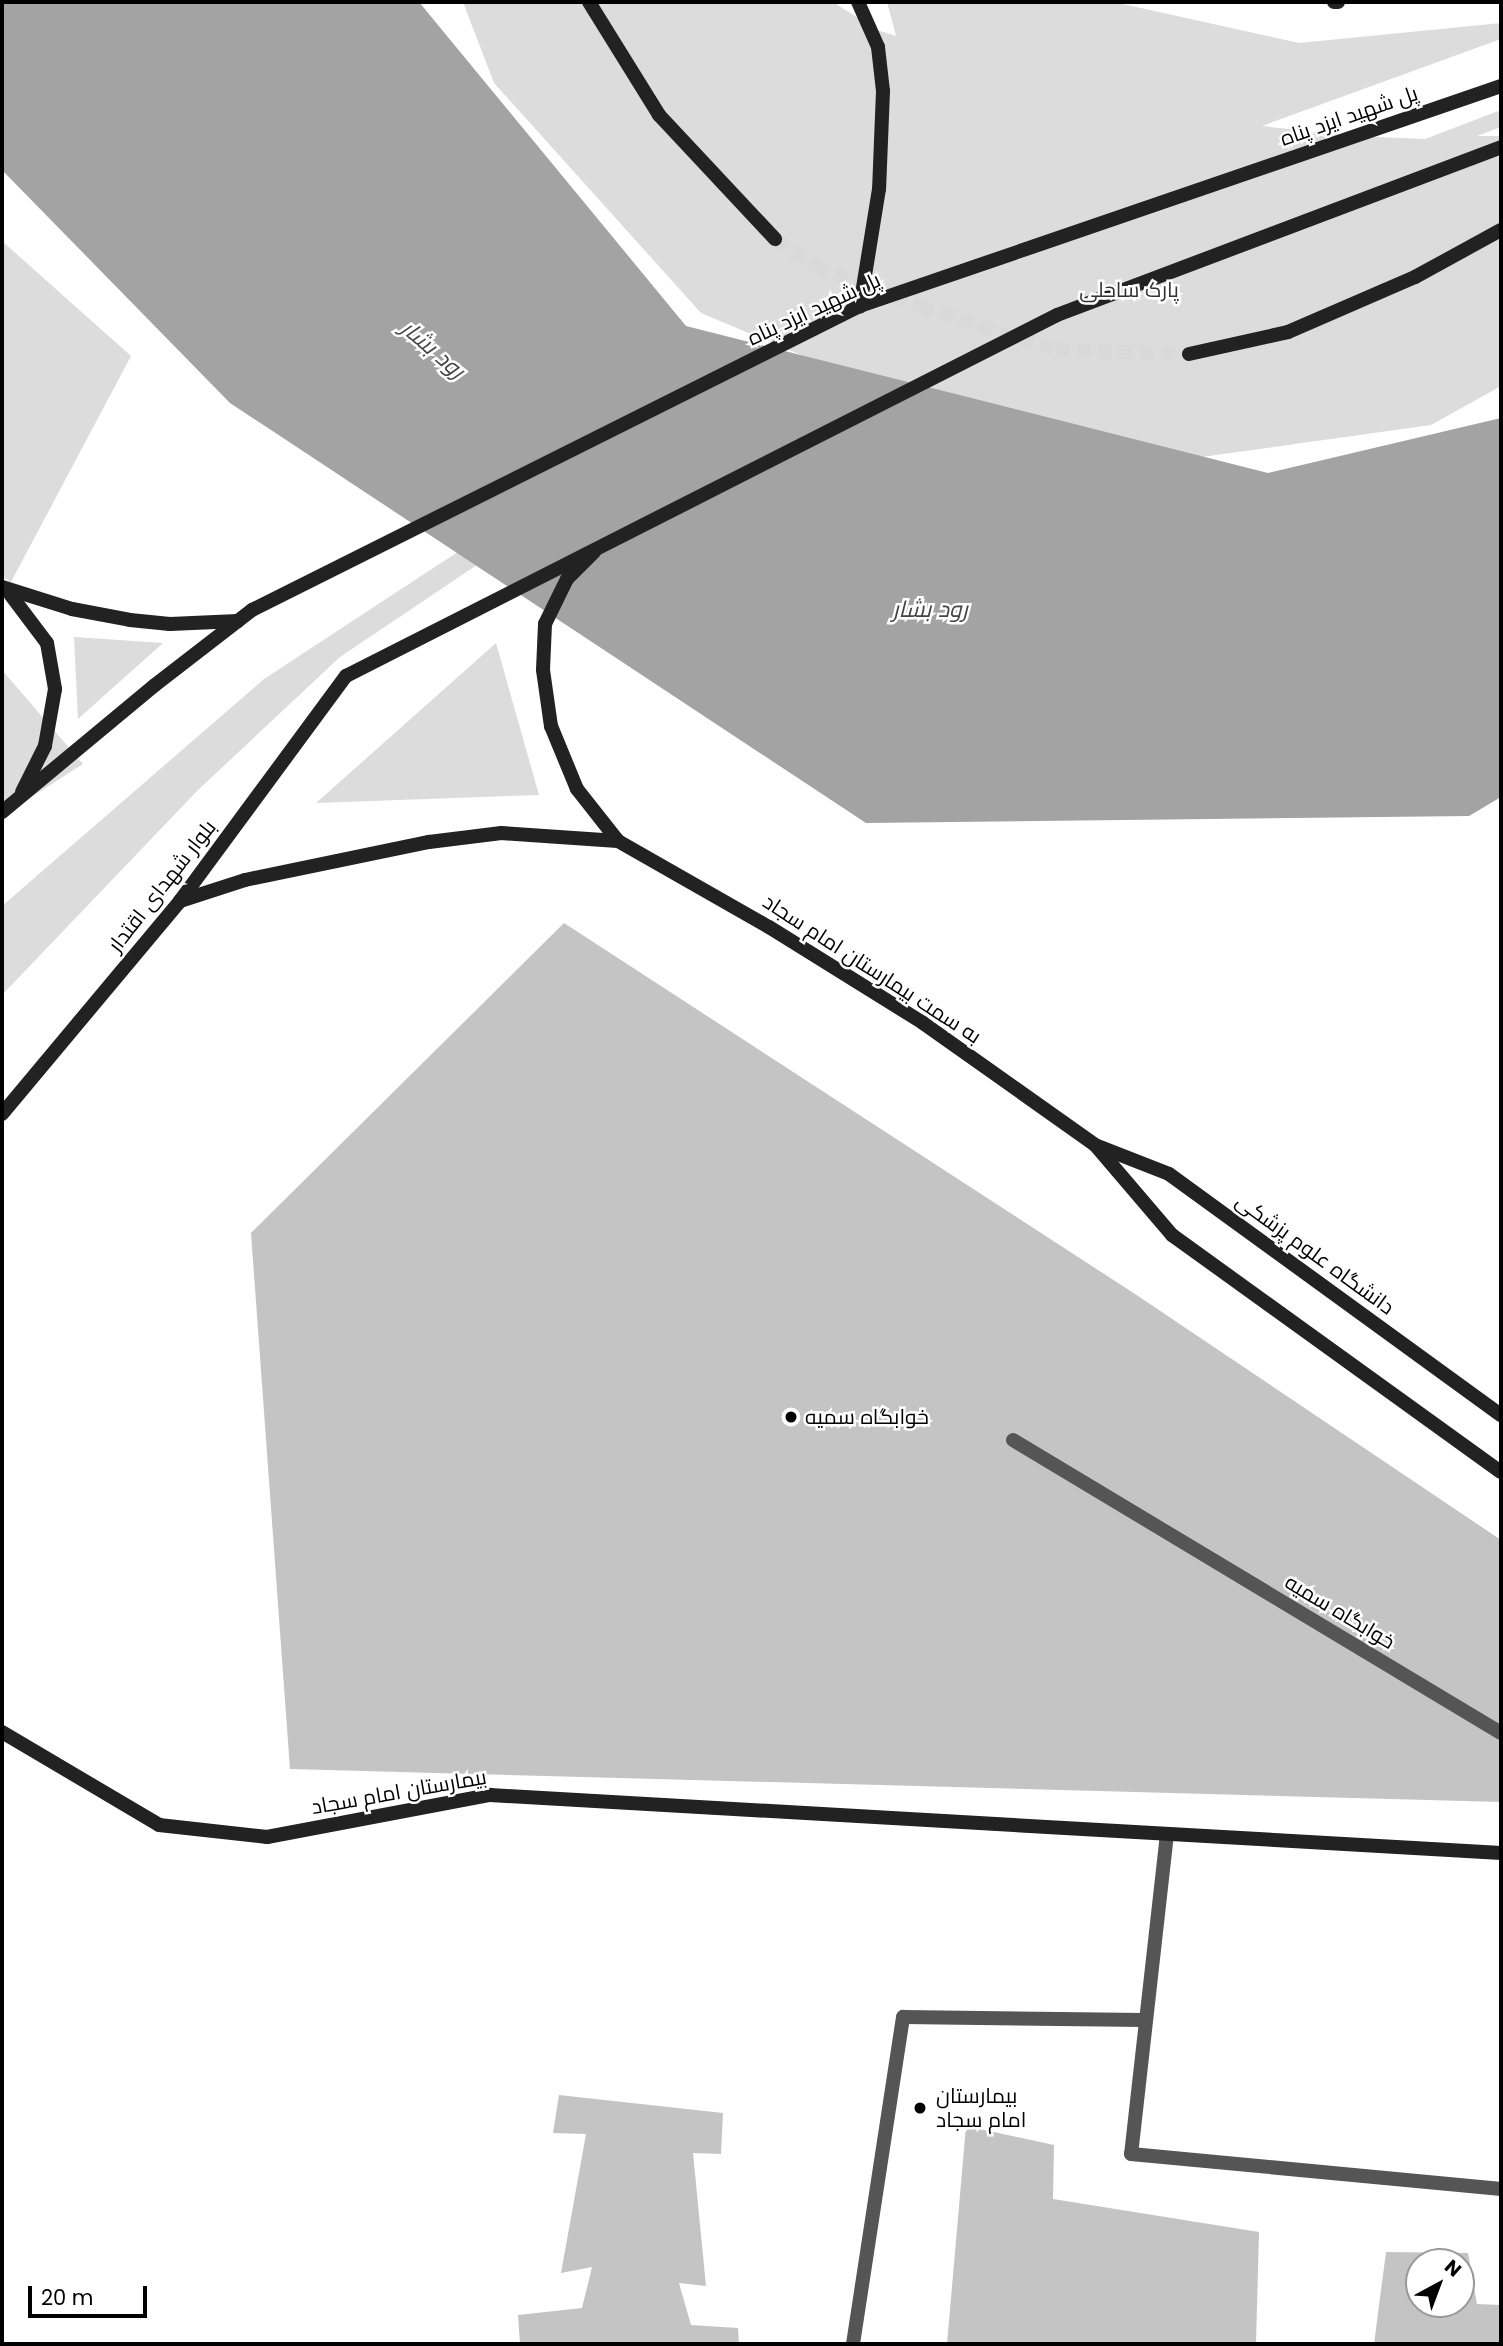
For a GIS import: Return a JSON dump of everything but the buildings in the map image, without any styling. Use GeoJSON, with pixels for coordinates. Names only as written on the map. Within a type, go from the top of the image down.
{"type":"FeatureCollection","features":[{"type":"Feature","properties":{"kind":"street"},"geometry":{"type":"LineString","coordinates":[[589,2],[659,115],[775,239]]}},
{"type":"Feature","properties":{"kind":"street"},"geometry":{"type":"LineString","coordinates":[[858,2],[878,47],[883,91],[879,189],[860,306]]}},
{"type":"Feature","properties":{"kind":"street","name":"پل شهید ایزد پناه"},"geometry":{"type":"LineString","coordinates":[[238,621],[252,610],[860,306],[1501,86]]}},
{"type":"Feature","properties":{"kind":"street"},"geometry":{"type":"LineString","coordinates":[[618,841],[577,789],[551,726],[543,670],[545,624],[567,579],[599,547],[1057,315],[1501,147]]}},
{"type":"Feature","properties":{"kind":"street"},"geometry":{"type":"LineString","coordinates":[[1189,354],[1288,332],[1415,277],[1501,230]]}},
{"type":"Feature","properties":{"kind":"street","name":"بلوار شهدای اقتدار"},"geometry":{"type":"LineString","coordinates":[[2,1114],[180,901],[346,676],[599,547]]}},
{"type":"Feature","properties":{"kind":"street"},"geometry":{"type":"LineString","coordinates":[[4,588],[72,609],[130,620],[170,624],[238,621]]}},
{"type":"Feature","properties":{"kind":"street"},"geometry":{"type":"LineString","coordinates":[[4,588],[47,643],[55,689],[44,746],[19,798]]}},
{"type":"Feature","properties":{"kind":"street"},"geometry":{"type":"LineString","coordinates":[[2,812],[238,621]]}},
{"type":"Feature","properties":{"kind":"street"},"geometry":{"type":"LineString","coordinates":[[180,901],[245,880],[429,842],[501,833],[618,841]]}},
{"type":"Feature","properties":{"kind":"street","name":"به سمت بیمارستان امام سجاد"},"geometry":{"type":"LineString","coordinates":[[618,841],[769,927],[923,1023],[1095,1145]]}},
{"type":"Feature","properties":{"kind":"street"},"geometry":{"type":"LineString","coordinates":[[1095,1145],[1172,1235],[1501,1472]]}},
{"type":"Feature","properties":{"kind":"street","name":"دانشگاه علوم پزشکی"},"geometry":{"type":"LineString","coordinates":[[1095,1145],[1169,1174],[1501,1415]]}},
{"type":"Feature","properties":{"kind":"street","name":"خوابگاه سمیه"},"geometry":{"type":"LineString","coordinates":[[1013,1440],[1501,1733]]}},
{"type":"Feature","properties":{"kind":"street","name":"بیمارستان امام سجاد"},"geometry":{"type":"LineString","coordinates":[[2,1732],[159,1825],[267,1837],[490,1795],[1501,1853]]}},
{"type":"Feature","properties":{"kind":"street"},"geometry":{"type":"LineString","coordinates":[[1167,1834],[1130,2154],[1501,2189]]}},
{"type":"Feature","properties":{"kind":"street"},"geometry":{"type":"LineString","coordinates":[[853,2344],[903,2017],[1144,2020]]}},
{"type":"Feature","properties":{"kind":"green space","name":"پارک ساحلی"},"geometry":{"type":"Polygon","coordinates":[[[463,2],[833,2],[877,30],[896,36],[887,2],[1114,2],[1299,43],[1501,23],[1501,39],[1262,126],[1353,136],[1425,139],[1501,110],[1501,127],[1477,136],[1501,136],[1501,386],[1431,425],[1108,470],[520,536],[340,657],[197,791],[2,995],[2,906],[264,679],[505,521],[832,368],[701,313],[494,83],[463,2]]]}},
{"type":"Feature","properties":{"kind":"green space"},"geometry":{"type":"Polygon","coordinates":[[[2,241],[131,356],[11,582],[2,577],[2,241]]]}},
{"type":"Feature","properties":{"kind":"green space"},"geometry":{"type":"Polygon","coordinates":[[[74,637],[163,643],[78,719],[74,637]]]}},
{"type":"Feature","properties":{"kind":"green space"},"geometry":{"type":"Polygon","coordinates":[[[496,643],[539,795],[316,803],[496,643]]]}},
{"type":"Feature","properties":{"kind":"green space"},"geometry":{"type":"Polygon","coordinates":[[[2,670],[83,764],[2,816],[2,670]]]}},
{"type":"Feature","properties":{"kind":"water","name":"رود بشار"},"geometry":{"type":"Polygon","coordinates":[[[2,2],[419,2],[686,326],[1268,473],[1501,418],[1501,797],[1469,816],[866,823],[230,403],[2,170],[2,2]]]}},
{"type":"Feature","properties":{"kind":"tunnel"},"geometry":{"type":"LineString","coordinates":[[775,239],[815,266],[920,306],[1056,350],[1189,354]]}},
{"type":"Feature","properties":{"kind":"place","name":"خوابگاه سمیه"},"geometry":{"type":"Point","coordinates":[791,1417]}},
{"type":"Feature","properties":{"kind":"place","name":"بیمارستان امام سجاد"},"geometry":{"type":"Point","coordinates":[920,2108]}}]}
